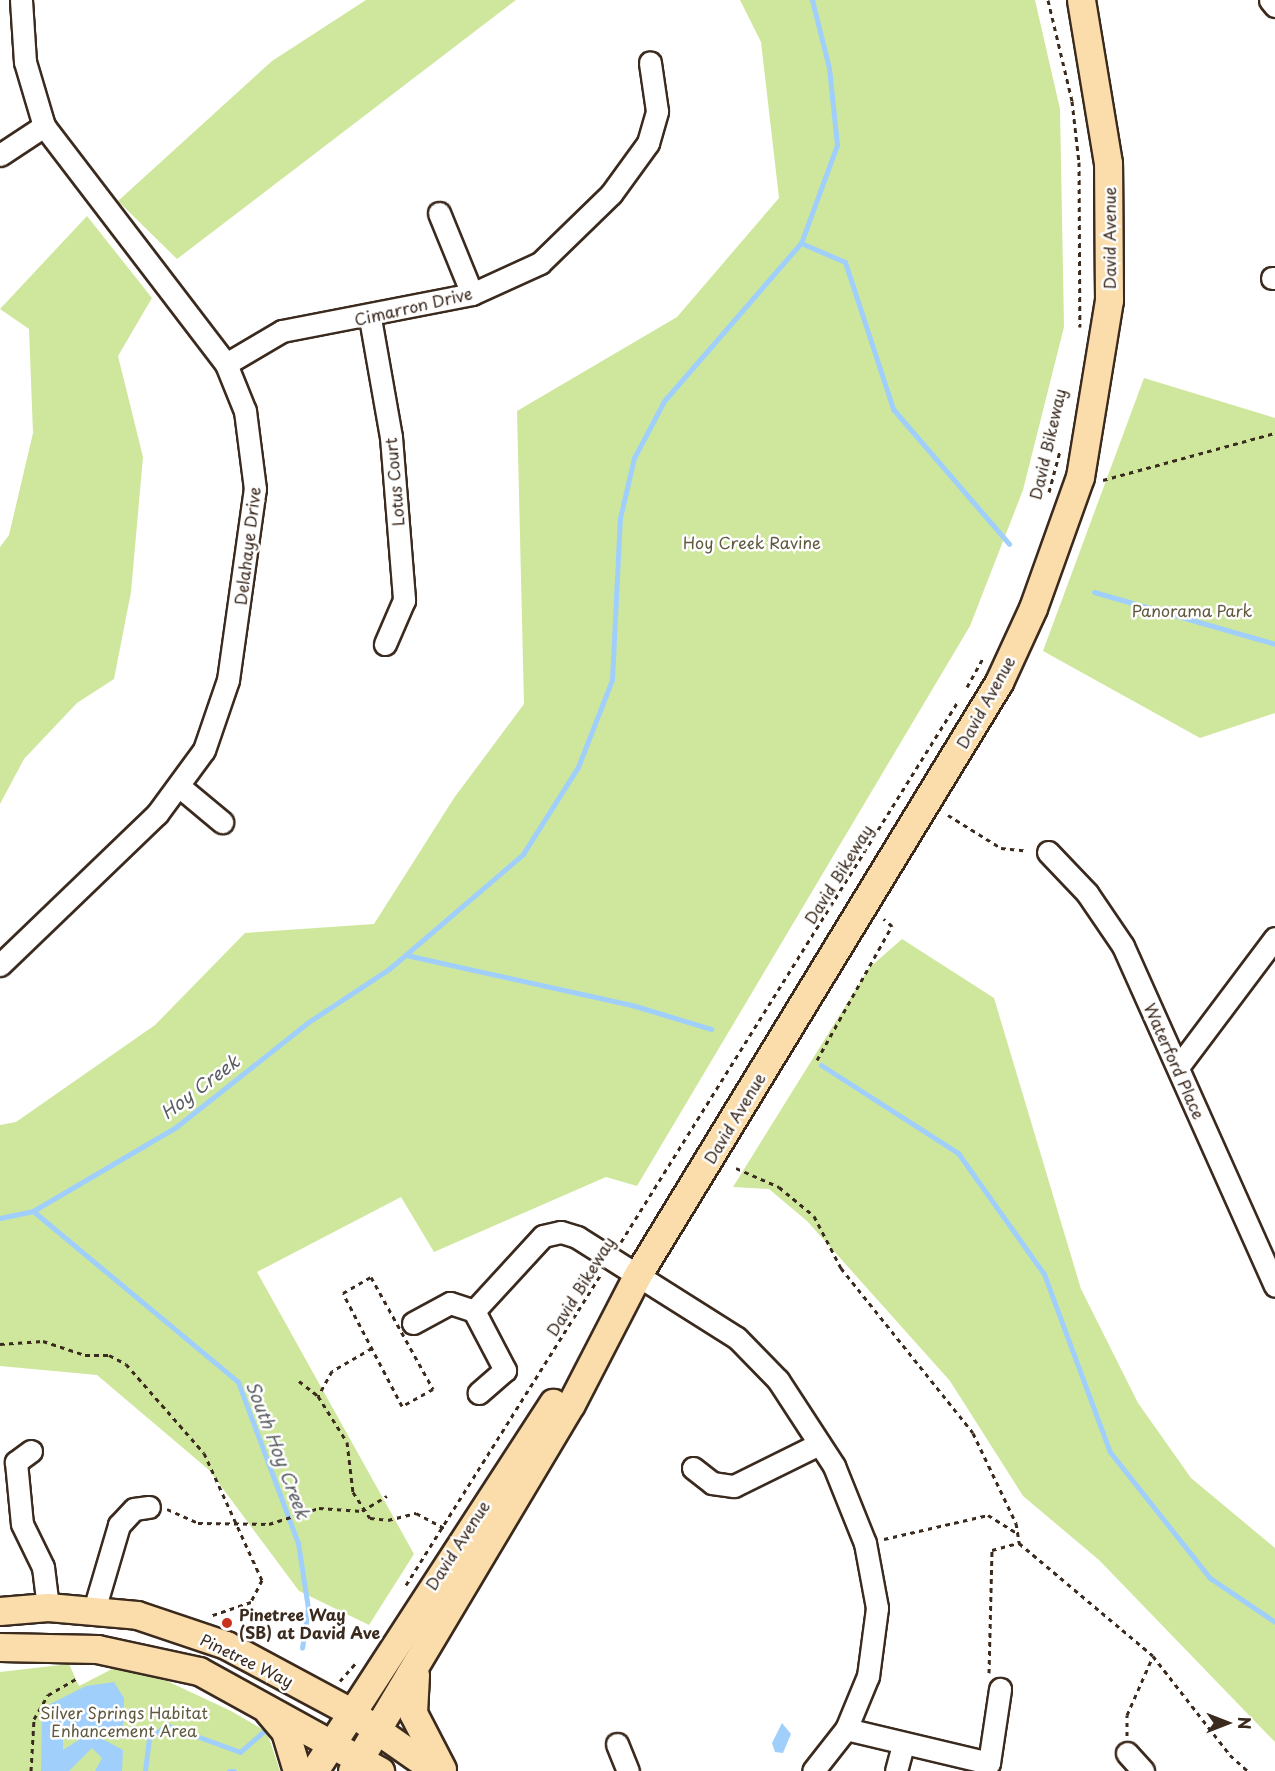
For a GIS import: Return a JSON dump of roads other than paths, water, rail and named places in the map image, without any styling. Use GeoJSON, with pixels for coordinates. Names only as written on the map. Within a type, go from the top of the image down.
{"type":"FeatureCollection","features":[{"type":"Feature","properties":{"kind":"main road","name":"David Avenue"},"geometry":{"type":"LineString","coordinates":[[364,1767],[378,1730],[571,1404],[609,1324],[637,1276],[999,682],[1058,547],[1080,477],[1109,300],[1110,237],[1100,92],[1081,0]]}},
{"type":"Feature","properties":{"kind":"main road","name":"David Avenue"},"geometry":{"type":"LineString","coordinates":[[314,1771],[351,1712],[451,1532],[609,1324]]}},
{"type":"Feature","properties":{"kind":"main road","name":"Pinetree Way"},"geometry":{"type":"LineString","coordinates":[[0,1611],[48,1607],[137,1615],[226,1645],[351,1712],[436,1771]]}},
{"type":"Feature","properties":{"kind":"main road","name":"Pinetree Way"},"geometry":{"type":"LineString","coordinates":[[0,1647],[46,1645],[146,1656],[199,1671],[333,1741],[364,1767]]}},
{"type":"Feature","properties":{"kind":"main road"},"geometry":{"type":"LineString","coordinates":[[418,1665],[413,1713],[443,1771]]}},
{"type":"Feature","properties":{"kind":"main road"},"geometry":{"type":"LineString","coordinates":[[264,1705],[285,1731],[297,1771]]}},
{"type":"Feature","properties":{"kind":"street","name":"Delahaye Drive"},"geometry":{"type":"LineString","coordinates":[[0,965],[26,946],[180,787],[204,750],[224,700],[253,512],[251,440],[226,364],[44,126],[24,55],[21,0]]}},
{"type":"Feature","properties":{"kind":"street"},"geometry":{"type":"LineString","coordinates":[[1270,0],[1275,6]]}},
{"type":"Feature","properties":{"kind":"street","name":"Cimarron Drive"},"geometry":{"type":"LineString","coordinates":[[226,364],[282,331],[370,318],[472,294],[540,263],[611,194],[648,142],[657,111],[650,63]]}},
{"type":"Feature","properties":{"kind":"street"},"geometry":{"type":"LineString","coordinates":[[0,155],[44,126]]}},
{"type":"Feature","properties":{"kind":"street"},"geometry":{"type":"LineString","coordinates":[[439,213],[472,294]]}},
{"type":"Feature","properties":{"kind":"street","name":"Lotus Court"},"geometry":{"type":"LineString","coordinates":[[370,318],[390,437],[404,600],[385,644]]}},
{"type":"Feature","properties":{"kind":"street"},"geometry":{"type":"LineString","coordinates":[[180,787],[222,822]]}},
{"type":"Feature","properties":{"kind":"street","name":"Waterford Place"},"geometry":{"type":"LineString","coordinates":[[1048,852],[1112,927],[1178,1067],[1275,1286]]}},
{"type":"Feature","properties":{"kind":"street"},"geometry":{"type":"LineString","coordinates":[[1178,1067],[1275,938]]}},
{"type":"Feature","properties":{"kind":"street"},"geometry":{"type":"LineString","coordinates":[[474,1311],[543,1236],[577,1237],[737,1338],[778,1380],[819,1444],[865,1543],[877,1608],[872,1667],[846,1729],[813,1771]]}},
{"type":"Feature","properties":{"kind":"street"},"geometry":{"type":"LineString","coordinates":[[413,1323],[450,1303],[474,1311],[505,1370],[479,1393]]}},
{"type":"Feature","properties":{"kind":"street"},"geometry":{"type":"LineString","coordinates":[[693,1468],[712,1483],[734,1486],[819,1444]]}},
{"type":"Feature","properties":{"kind":"street"},"geometry":{"type":"LineString","coordinates":[[31,1451],[16,1462],[22,1524],[43,1567],[48,1607]]}},
{"type":"Feature","properties":{"kind":"street"},"geometry":{"type":"LineString","coordinates":[[94,1610],[119,1525],[134,1509],[149,1507]]}},
{"type":"Feature","properties":{"kind":"street"},"geometry":{"type":"LineString","coordinates":[[846,1729],[993,1767],[1000,1689]]}},
{"type":"Feature","properties":{"kind":"street"},"geometry":{"type":"LineString","coordinates":[[617,1744],[628,1771]]}},
{"type":"Feature","properties":{"kind":"street"},"geometry":{"type":"LineString","coordinates":[[896,1771],[903,1744]]}},
{"type":"Feature","properties":{"kind":"street"},"geometry":{"type":"LineString","coordinates":[[1127,1753],[1143,1771]]}},
{"type":"Feature","properties":{"kind":"water"},"geometry":{"type":"Polygon","coordinates":[[[114,1682],[124,1698],[123,1725],[117,1732],[72,1730],[63,1738],[63,1750],[88,1734],[97,1736],[123,1750],[122,1771],[95,1771],[102,1758],[92,1748],[69,1771],[41,1771],[42,1713],[50,1704],[86,1686],[114,1682]]]}},
{"type":"Feature","properties":{"kind":"water"},"geometry":{"type":"Polygon","coordinates":[[[782,1723],[791,1734],[783,1753],[775,1752],[772,1743],[782,1723]]]}},
{"type":"Feature","properties":{"kind":"waterway","name":"Hoy Creek"},"geometry":{"type":"LineString","coordinates":[[0,1218],[33,1211],[176,1127],[307,1023],[389,969],[523,854],[578,767],[612,680],[620,518],[634,458],[664,401],[801,243],[837,145],[829,68],[812,0]]}},
{"type":"Feature","properties":{"kind":"waterway"},"geometry":{"type":"LineString","coordinates":[[801,243],[845,262],[893,409],[1009,544]]}},
{"type":"Feature","properties":{"kind":"waterway"},"geometry":{"type":"LineString","coordinates":[[1094,592],[1275,644]]}},
{"type":"Feature","properties":{"kind":"waterway"},"geometry":{"type":"LineString","coordinates":[[406,955],[632,1005],[711,1029]]}},
{"type":"Feature","properties":{"kind":"waterway"},"geometry":{"type":"LineString","coordinates":[[821,1065],[958,1153],[1044,1274],[1110,1452],[1210,1578],[1275,1622]]}},
{"type":"Feature","properties":{"kind":"waterway","name":"South Hoy Creek"},"geometry":{"type":"LineString","coordinates":[[33,1211],[238,1382],[298,1543],[308,1608],[302,1648]]}},
{"type":"Feature","properties":{"kind":"waterway"},"geometry":{"type":"LineString","coordinates":[[145,1771],[149,1739],[166,1725],[240,1752],[264,1731]]}},
{"type":"Feature","properties":{"kind":"waterway"},"geometry":{"type":"LineString","coordinates":[[229,1771],[234,1771]]}},
{"type":"Feature","properties":{"kind":"place","name":"Pinetree Way (SB) at David Ave"},"geometry":{"type":"Point","coordinates":[227,1623]}},
{"type":"Feature","properties":{"kind":"park label","name":"Hoy Creek Ravine"},"geometry":{"type":"Point","coordinates":[752,542]}},
{"type":"Feature","properties":{"kind":"park label","name":"Panorama Park"},"geometry":{"type":"Point","coordinates":[1192,610]}},
{"type":"Feature","properties":{"kind":"park label","name":"Silver Springs Habitat Enhancement Area"},"geometry":{"type":"Point","coordinates":[124,1721]}}]}
